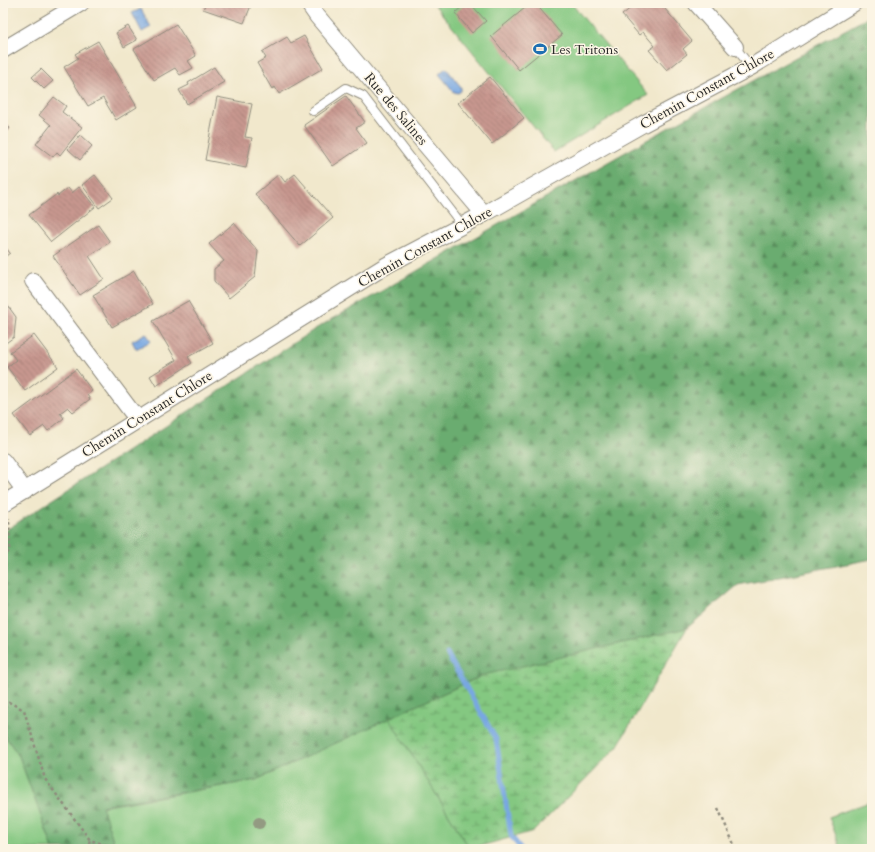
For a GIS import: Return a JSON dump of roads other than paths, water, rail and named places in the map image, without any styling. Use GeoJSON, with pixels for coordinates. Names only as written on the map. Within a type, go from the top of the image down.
{"type":"FeatureCollection","features":[{"type":"Feature","properties":{"kind":"street"},"geometry":{"type":"LineString","coordinates":[[3,50],[81,3]]}},
{"type":"Feature","properties":{"kind":"street","name":"Rue des Salines"},"geometry":{"type":"LineString","coordinates":[[308,3],[317,16],[484,214]]}},
{"type":"Feature","properties":{"kind":"street"},"geometry":{"type":"LineString","coordinates":[[696,3],[735,47]]}},
{"type":"Feature","properties":{"kind":"street","name":"Chemin Constant Chlore"},"geometry":{"type":"LineString","coordinates":[[6,503],[387,265],[463,226],[643,124],[751,66],[854,3]]}},
{"type":"Feature","properties":{"kind":"street"},"geometry":{"type":"LineString","coordinates":[[33,281],[131,411],[140,419]]}},
{"type":"Feature","properties":{"kind":"street"},"geometry":{"type":"LineString","coordinates":[[3,461],[25,491]]}},
{"type":"Feature","properties":{"kind":"lane"},"geometry":{"type":"LineString","coordinates":[[735,47],[751,66]]}},
{"type":"Feature","properties":{"kind":"lane"},"geometry":{"type":"LineString","coordinates":[[313,111],[346,88],[363,96],[463,226]]}},
{"type":"Feature","properties":{"kind":"water"},"geometry":{"type":"Polygon","coordinates":[[[141,9],[151,27],[142,32],[132,13],[141,9]]]}},
{"type":"Feature","properties":{"kind":"water"},"geometry":{"type":"Polygon","coordinates":[[[446,68],[461,87],[461,91],[458,93],[454,92],[439,74],[446,68]]]}},
{"type":"Feature","properties":{"kind":"water"},"geometry":{"type":"Polygon","coordinates":[[[146,333],[151,341],[136,349],[132,341],[146,333]]]}},
{"type":"Feature","properties":{"kind":"waterway"},"geometry":{"type":"LineString","coordinates":[[447,654],[496,739],[511,836],[521,849]]}},
{"type":"Feature","properties":{"kind":"place","name":"Les Tritons"},"geometry":{"type":"Point","coordinates":[540,49]}}]}
